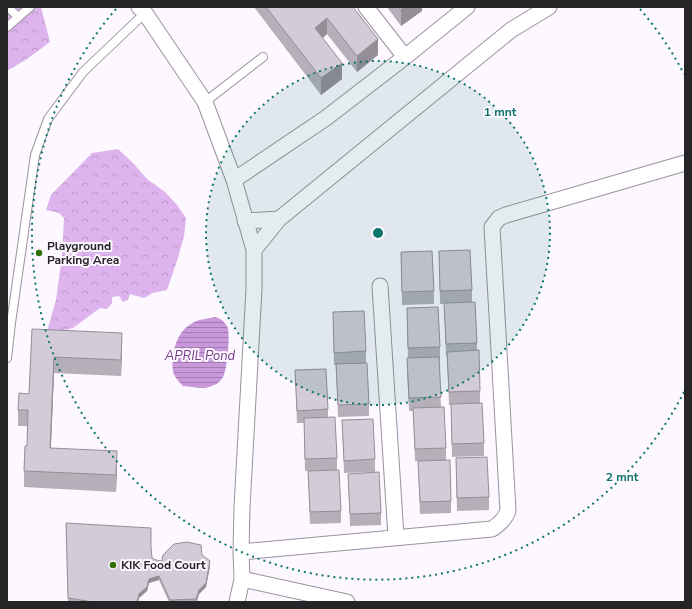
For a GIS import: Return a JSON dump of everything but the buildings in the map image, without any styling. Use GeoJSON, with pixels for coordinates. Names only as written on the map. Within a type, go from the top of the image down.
{"type":"FeatureCollection","features":[{"type":"Feature","properties":{"kind":"street"},"geometry":{"type":"LineString","coordinates":[[366,7],[405,57]]}},
{"type":"Feature","properties":{"kind":"street"},"geometry":{"type":"LineString","coordinates":[[234,180],[326,118],[467,7]]}},
{"type":"Feature","properties":{"kind":"street"},"geometry":{"type":"LineString","coordinates":[[254,250],[279,219],[511,30],[549,7]]}},
{"type":"Feature","properties":{"kind":"street"},"geometry":{"type":"LineString","coordinates":[[142,10],[204,102],[234,180],[254,250],[254,289],[242,506],[242,578],[237,602]]}},
{"type":"Feature","properties":{"kind":"street"},"geometry":{"type":"LineString","coordinates":[[241,552],[492,529],[498,526],[505,519],[508,511],[492,227],[499,218],[506,215],[685,164]]}},
{"type":"Feature","properties":{"kind":"street"},"geometry":{"type":"LineString","coordinates":[[245,221],[279,219]]}},
{"type":"Feature","properties":{"kind":"street"},"geometry":{"type":"LineString","coordinates":[[380,286],[396,537]]}},
{"type":"Feature","properties":{"kind":"street"},"geometry":{"type":"LineString","coordinates":[[242,578],[347,602]]}},
{"type":"Feature","properties":{"kind":"lane"},"geometry":{"type":"LineString","coordinates":[[8,7],[18,17]]}},
{"type":"Feature","properties":{"kind":"lane"},"geometry":{"type":"LineString","coordinates":[[7,27],[30,7]]}},
{"type":"Feature","properties":{"kind":"lane"},"geometry":{"type":"LineString","coordinates":[[7,358],[35,155],[48,119],[83,72],[142,10]]}},
{"type":"Feature","properties":{"kind":"lane"},"geometry":{"type":"LineString","coordinates":[[204,102],[263,57]]}},
{"type":"Feature","properties":{"kind":"green space"},"geometry":{"type":"Polygon","coordinates":[[[7,7],[41,7],[50,42],[27,59],[7,71],[7,7]]]}},
{"type":"Feature","properties":{"kind":"green space"},"geometry":{"type":"Polygon","coordinates":[[[118,149],[147,179],[165,192],[186,218],[184,236],[167,290],[153,293],[144,298],[130,294],[128,300],[123,302],[119,296],[112,297],[112,303],[107,309],[100,308],[73,328],[46,335],[56,300],[62,255],[64,218],[59,213],[46,210],[51,195],[92,153],[118,149]]]}},
{"type":"Feature","properties":{"kind":"water","name":"APRIL Pond"},"geometry":{"type":"Polygon","coordinates":[[[215,317],[223,321],[227,326],[229,335],[226,367],[223,377],[220,381],[210,387],[199,388],[183,386],[178,381],[173,371],[174,351],[178,338],[186,328],[194,322],[215,317]]]}},
{"type":"Feature","properties":{"kind":"place","name":"Playground Parking Area"},"geometry":{"type":"Point","coordinates":[39,253]}},
{"type":"Feature","properties":{"kind":"place","name":"KIK Food Court"},"geometry":{"type":"Point","coordinates":[113,565]}}]}
